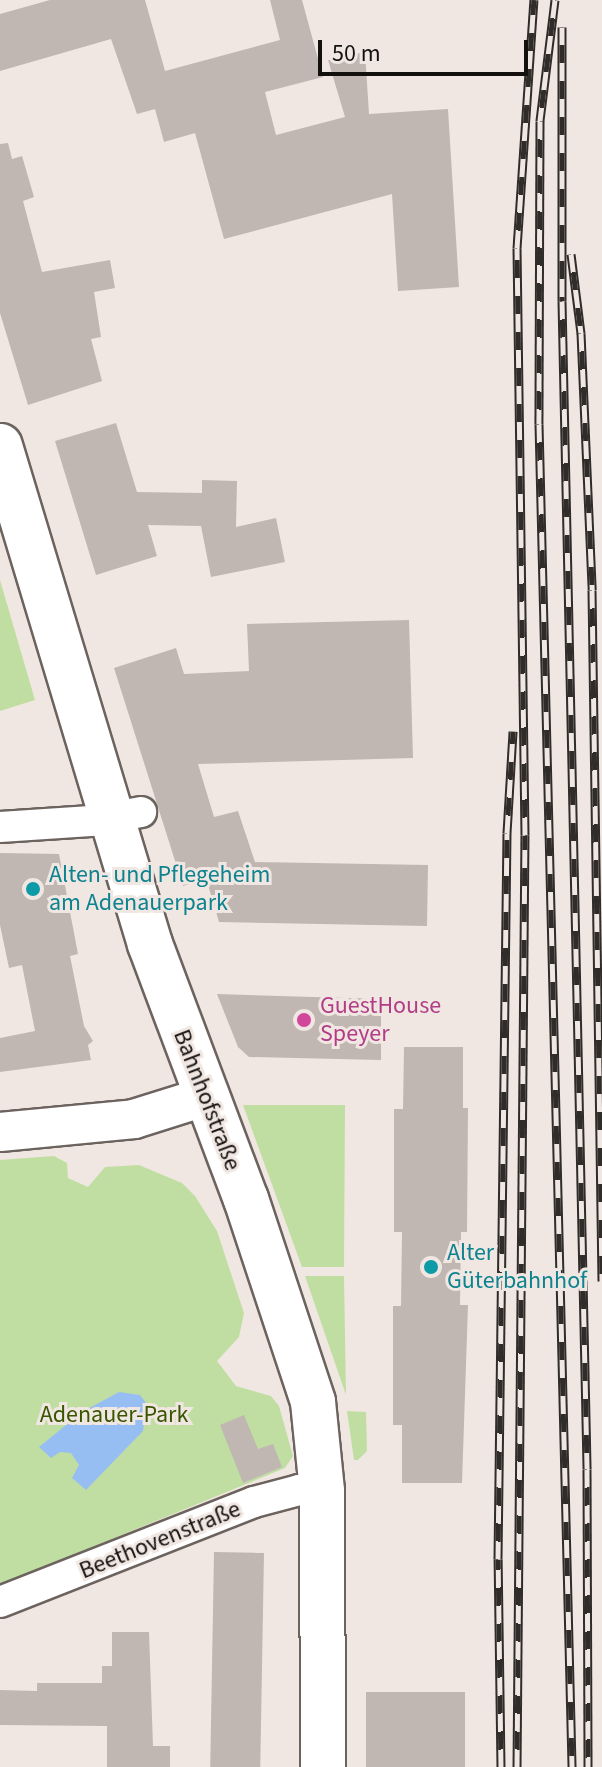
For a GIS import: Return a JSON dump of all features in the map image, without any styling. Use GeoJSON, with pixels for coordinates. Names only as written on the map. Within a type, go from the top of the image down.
{"type":"FeatureCollection","features":[{"type":"Feature","properties":{"kind":"main road","name":"Bahnhofstraße"},"geometry":{"type":"LineString","coordinates":[[0,446],[126,816],[204,1097],[251,1214],[313,1402],[322,1491],[323,1767]]}},
{"type":"Feature","properties":{"kind":"street"},"geometry":{"type":"LineString","coordinates":[[0,827],[126,816]]}},
{"type":"Feature","properties":{"kind":"street"},"geometry":{"type":"LineString","coordinates":[[0,1132],[134,1119],[204,1097]]}},
{"type":"Feature","properties":{"kind":"street","name":"Beethovenstraße"},"geometry":{"type":"LineString","coordinates":[[0,1602],[254,1502],[299,1490],[322,1491]]}},
{"type":"Feature","properties":{"kind":"green space"},"geometry":{"type":"Polygon","coordinates":[[[0,580],[35,700],[0,711],[0,580]]]}},
{"type":"Feature","properties":{"kind":"green space"},"geometry":{"type":"Polygon","coordinates":[[[243,1105],[345,1105],[344,1267],[302,1267],[243,1105]]]}},
{"type":"Feature","properties":{"kind":"green space","name":"Adenauer-Park"},"geometry":{"type":"Polygon","coordinates":[[[54,1156],[67,1163],[68,1178],[88,1187],[105,1167],[139,1165],[182,1183],[195,1196],[217,1231],[244,1313],[239,1337],[217,1361],[236,1386],[271,1396],[279,1406],[293,1456],[285,1468],[0,1585],[0,1160],[54,1156]]]}},
{"type":"Feature","properties":{"kind":"green space"},"geometry":{"type":"Polygon","coordinates":[[[305,1276],[344,1276],[346,1395],[305,1276]]]}},
{"type":"Feature","properties":{"kind":"green space"},"geometry":{"type":"Polygon","coordinates":[[[347,1411],[366,1412],[367,1451],[358,1460],[354,1460],[347,1411]]]}},
{"type":"Feature","properties":{"kind":"water"},"geometry":{"type":"Polygon","coordinates":[[[119,1392],[140,1395],[147,1404],[143,1431],[86,1490],[72,1478],[79,1465],[71,1453],[60,1452],[51,1458],[39,1447],[82,1412],[119,1392]]]}},
{"type":"Feature","properties":{"kind":"building"},"geometry":{"type":"Polygon","coordinates":[[[50,0],[145,0],[165,71],[280,40],[270,0],[302,0],[323,77],[265,92],[276,135],[345,117],[328,60],[365,52],[369,114],[448,109],[459,287],[398,291],[392,194],[224,239],[195,133],[164,142],[155,109],[137,114],[111,39],[0,71],[0,14],[50,0]]]}},
{"type":"Feature","properties":{"kind":"building"},"geometry":{"type":"Polygon","coordinates":[[[8,143],[12,159],[22,156],[34,197],[23,201],[42,272],[110,260],[115,288],[94,292],[101,337],[91,339],[102,381],[28,405],[0,313],[0,144],[8,143]]]}},
{"type":"Feature","properties":{"kind":"building"},"geometry":{"type":"Polygon","coordinates":[[[116,423],[137,492],[202,493],[202,480],[237,481],[236,527],[276,518],[285,562],[211,577],[201,526],[148,525],[157,556],[96,575],[55,441],[116,423]]]}},
{"type":"Feature","properties":{"kind":"building"},"geometry":{"type":"Polygon","coordinates":[[[409,620],[413,758],[198,764],[214,817],[238,811],[255,862],[428,865],[427,926],[219,922],[206,878],[183,886],[114,668],[176,648],[184,674],[249,671],[247,624],[409,620]]]}},
{"type":"Feature","properties":{"kind":"building"},"geometry":{"type":"Polygon","coordinates":[[[0,853],[59,854],[78,954],[70,956],[84,1026],[93,1041],[88,1045],[91,1060],[0,1072],[0,1038],[35,1031],[22,965],[9,968],[0,925],[0,853]]]}},
{"type":"Feature","properties":{"kind":"building","name":"GuestHouse Speyer"},"geometry":{"type":"Polygon","coordinates":[[[217,994],[381,999],[381,1060],[249,1057],[238,1047],[217,994]]]}},
{"type":"Feature","properties":{"kind":"building","name":"Alter Güterbahnhof"},"geometry":{"type":"Polygon","coordinates":[[[404,1047],[463,1047],[463,1108],[468,1108],[467,1232],[461,1232],[460,1305],[468,1305],[462,1483],[402,1483],[402,1425],[393,1425],[393,1306],[401,1306],[402,1232],[394,1232],[394,1109],[403,1109],[404,1047]]]}},
{"type":"Feature","properties":{"kind":"building"},"geometry":{"type":"Polygon","coordinates":[[[244,1415],[258,1449],[273,1444],[282,1467],[243,1483],[220,1425],[244,1415]]]}},
{"type":"Feature","properties":{"kind":"building"},"geometry":{"type":"Polygon","coordinates":[[[214,1552],[264,1553],[260,1767],[210,1767],[214,1552]]]}},
{"type":"Feature","properties":{"kind":"building"},"geometry":{"type":"Polygon","coordinates":[[[112,1632],[149,1632],[153,1746],[170,1746],[170,1767],[107,1767],[107,1726],[0,1725],[0,1690],[37,1691],[37,1683],[102,1683],[102,1666],[112,1666],[112,1632]]]}},
{"type":"Feature","properties":{"kind":"building"},"geometry":{"type":"Polygon","coordinates":[[[366,1692],[465,1692],[465,1767],[366,1767],[366,1692]]]}},
{"type":"Feature","properties":{"kind":"railway"},"geometry":{"type":"LineString","coordinates":[[517,1767],[525,835],[517,248],[534,0]]}},
{"type":"Feature","properties":{"kind":"railway"},"geometry":{"type":"LineString","coordinates":[[555,0],[540,121],[539,424],[572,1767]]}},
{"type":"Feature","properties":{"kind":"railway"},"geometry":{"type":"LineString","coordinates":[[562,27],[562,301],[587,1469],[588,1767]]}},
{"type":"Feature","properties":{"kind":"railway"},"geometry":{"type":"LineString","coordinates":[[571,254],[581,333],[592,590],[602,1281]]}},
{"type":"Feature","properties":{"kind":"railway"},"geometry":{"type":"LineString","coordinates":[[501,1767],[498,1559],[507,833],[513,731]]}},
{"type":"Feature","properties":{"kind":"place","name":"Alten- und Pflegeheim am Adenauerpark"},"geometry":{"type":"Point","coordinates":[33,889]}},
{"type":"Feature","properties":{"kind":"place","name":"GuestHouse Speyer"},"geometry":{"type":"Point","coordinates":[304,1020]}},
{"type":"Feature","properties":{"kind":"place","name":"Alter Güterbahnhof"},"geometry":{"type":"Point","coordinates":[431,1267]}}]}
